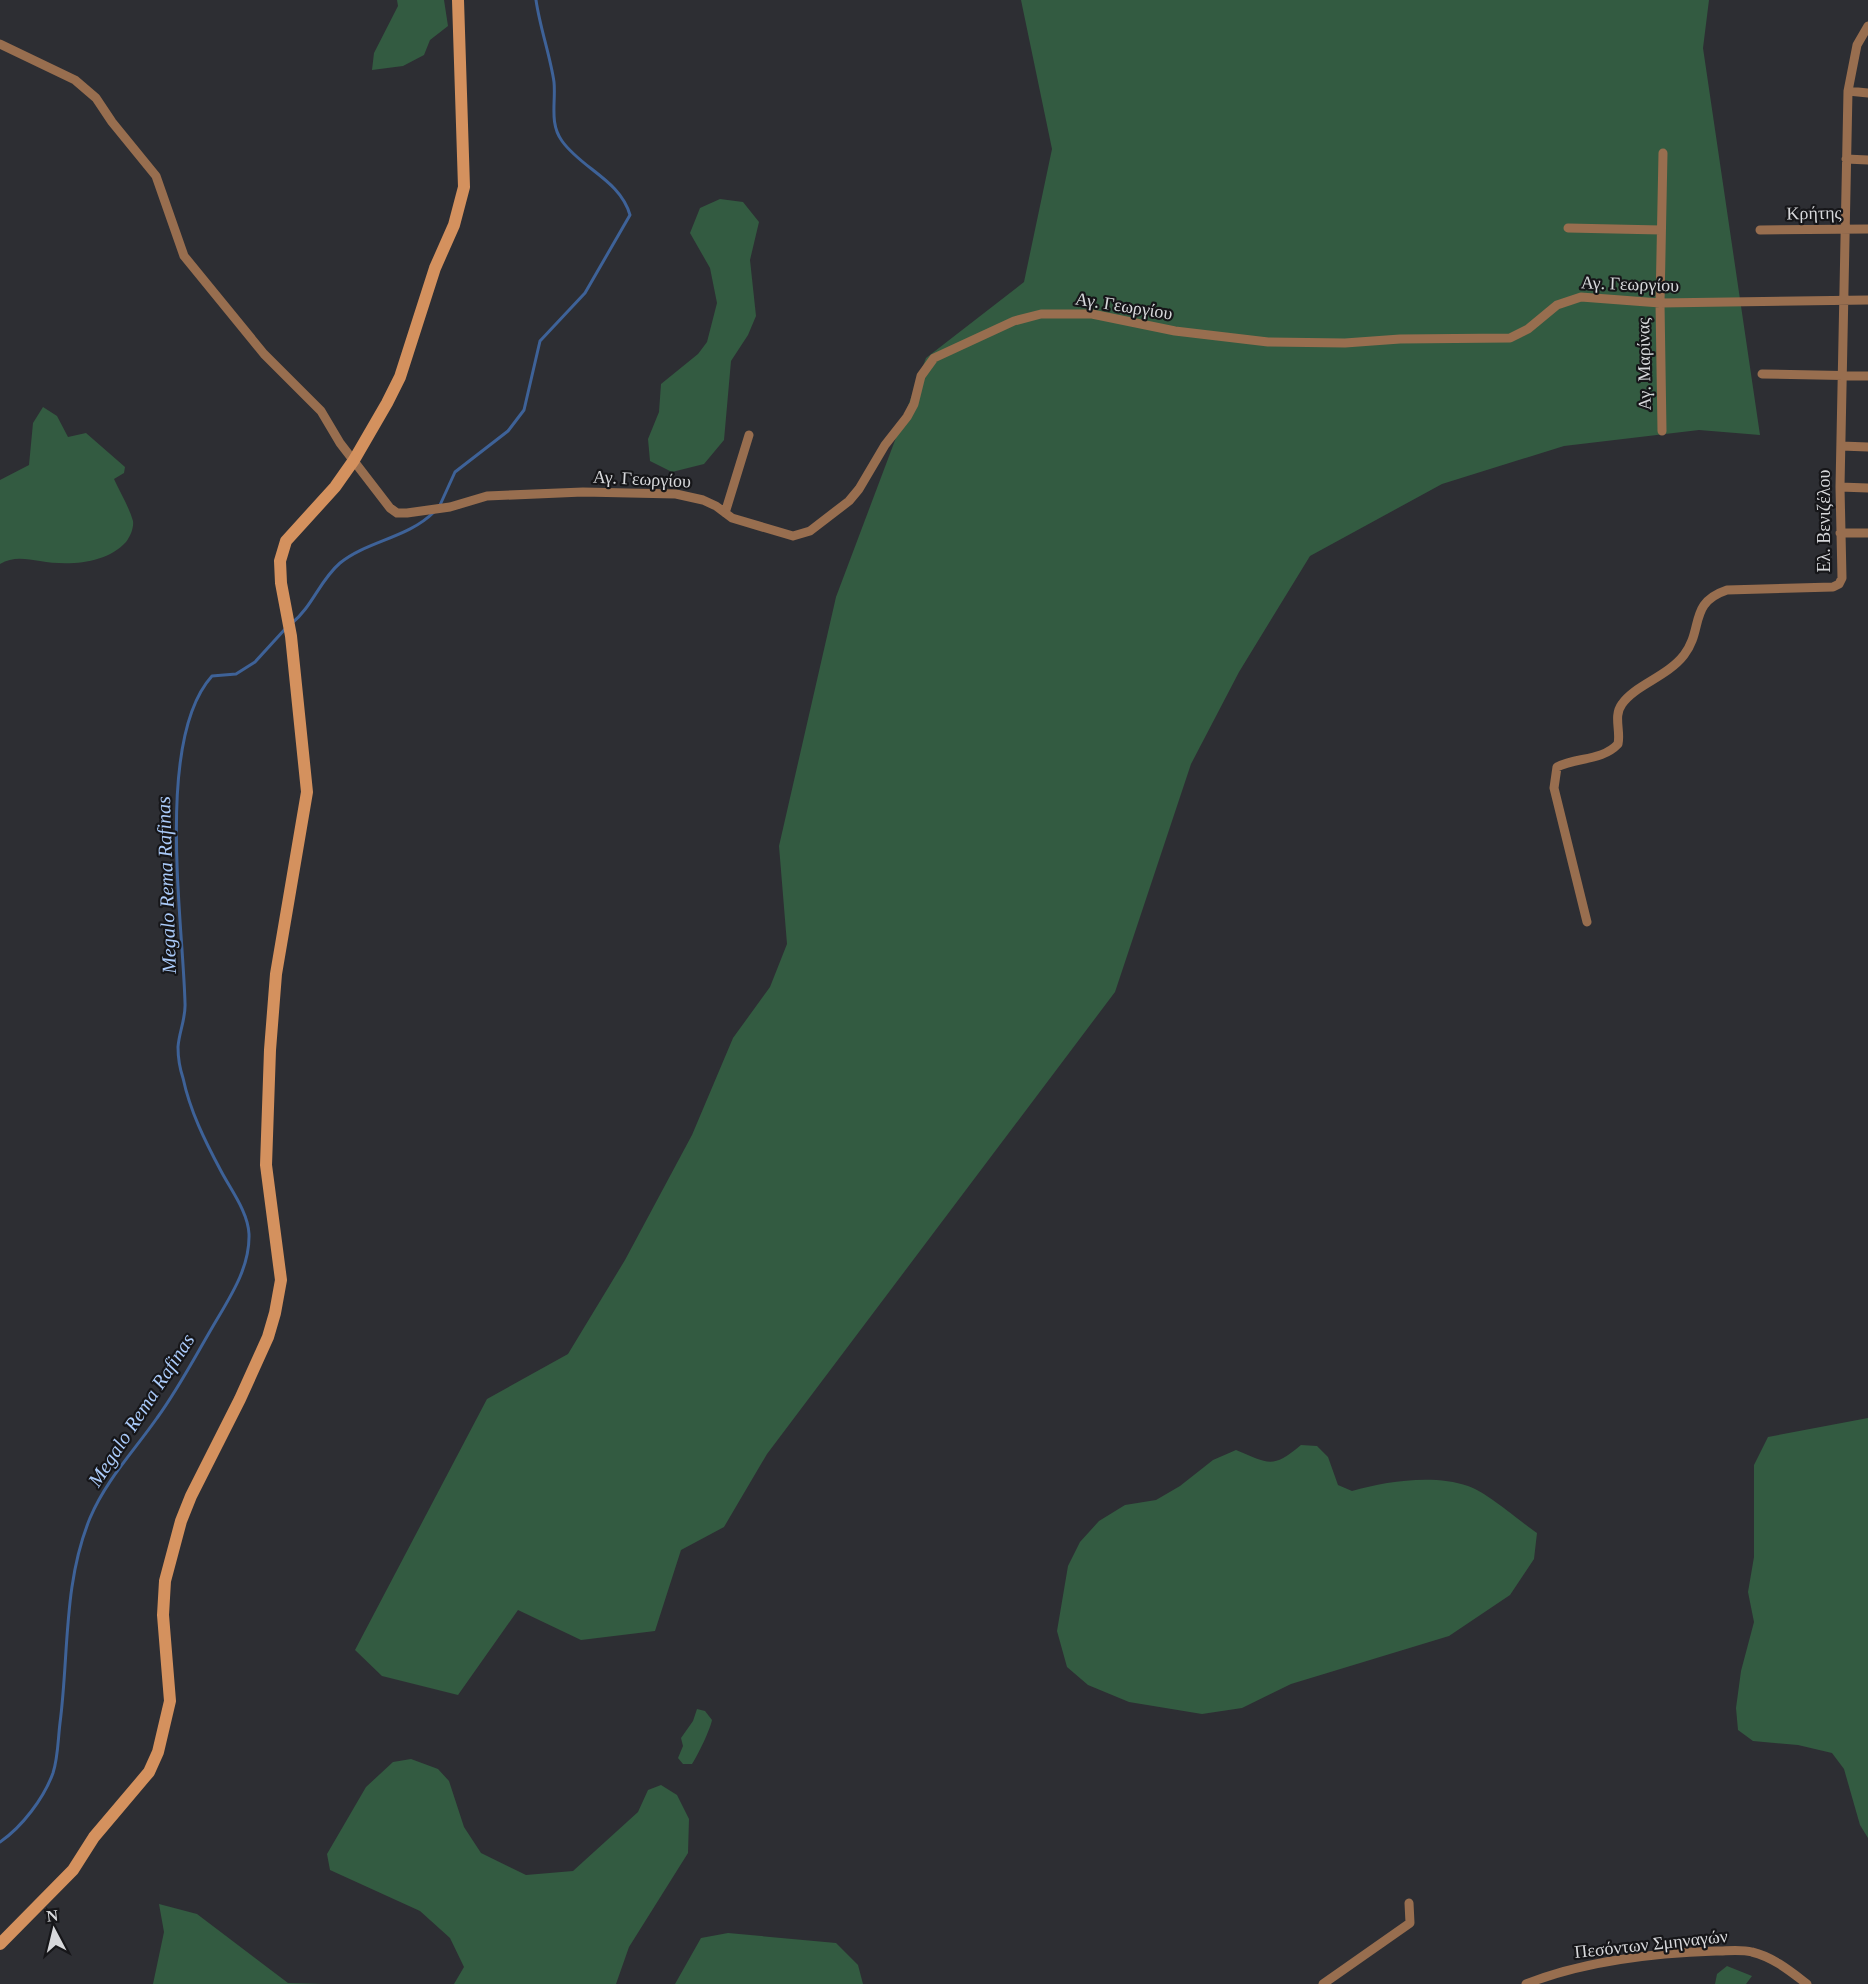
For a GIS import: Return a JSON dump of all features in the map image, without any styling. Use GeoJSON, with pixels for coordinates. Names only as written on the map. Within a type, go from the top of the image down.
{"type":"FeatureCollection","features":[{"type":"Feature","properties":{"kind":"street"},"geometry":{"type":"LineString","coordinates":[[0,1944],[73,1870],[94,1838],[149,1772],[158,1752],[170,1701],[163,1615],[165,1581],[188,1504],[240,1400],[268,1337],[275,1313],[281,1280],[266,1165],[270,1050],[276,974],[307,792],[291,636],[281,583],[281,551],[286,541],[334,487],[354,460],[400,377],[435,268],[461,203],[465,187],[458,0]]}},
{"type":"Feature","properties":{"kind":"street","name":"Ελ. Βενιζέλου"},"geometry":{"type":"LineString","coordinates":[[1587,922],[1554,788],[1557,767],[1612,751],[1618,744],[1617,715],[1621,705],[1628,697],[1669,671],[1685,655],[1696,630],[1699,610],[1715,594],[1727,590],[1825,587],[1839,584],[1842,578],[1840,446],[1848,91],[1857,45],[1868,26]]}},
{"type":"Feature","properties":{"kind":"street","name":"Αγ. Γεωργίου"},"geometry":{"type":"LineString","coordinates":[[0,44],[75,80],[96,98],[112,122],[156,176],[184,256],[227,305],[264,354],[321,411],[390,508],[398,513],[440,508],[487,496],[583,492],[683,495],[703,500],[732,518],[793,536],[810,531],[849,501],[859,489],[885,445],[907,417],[914,404],[921,376],[934,358],[1014,321],[1041,314],[1092,314],[1175,331],[1268,342],[1345,343],[1400,339],[1510,338],[1528,329],[1557,304],[1573,298],[1660,303],[1868,300]]}},
{"type":"Feature","properties":{"kind":"street"},"geometry":{"type":"LineString","coordinates":[[1848,91],[1868,93]]}},
{"type":"Feature","properties":{"kind":"street","name":"Αγ. Μαρίνας"},"geometry":{"type":"LineString","coordinates":[[1662,431],[1660,303],[1663,153]]}},
{"type":"Feature","properties":{"kind":"street"},"geometry":{"type":"LineString","coordinates":[[1846,159],[1868,160]]}},
{"type":"Feature","properties":{"kind":"street"},"geometry":{"type":"LineString","coordinates":[[1568,228],[1661,230]]}},
{"type":"Feature","properties":{"kind":"street","name":"Κρήτης"},"geometry":{"type":"LineString","coordinates":[[1760,230],[1868,229]]}},
{"type":"Feature","properties":{"kind":"street"},"geometry":{"type":"LineString","coordinates":[[1762,374],[1868,376]]}},
{"type":"Feature","properties":{"kind":"street"},"geometry":{"type":"LineString","coordinates":[[725,513],[749,435]]}},
{"type":"Feature","properties":{"kind":"street"},"geometry":{"type":"LineString","coordinates":[[1840,446],[1868,447]]}},
{"type":"Feature","properties":{"kind":"street"},"geometry":{"type":"LineString","coordinates":[[1840,487],[1868,488]]}},
{"type":"Feature","properties":{"kind":"street"},"geometry":{"type":"LineString","coordinates":[[1840,533],[1868,533]]}},
{"type":"Feature","properties":{"kind":"street"},"geometry":{"type":"LineString","coordinates":[[1323,1984],[1410,1923],[1409,1903]]}},
{"type":"Feature","properties":{"kind":"street","name":"Πεσόντων Σμηναγών"},"geometry":{"type":"LineString","coordinates":[[1526,1984],[1569,1970],[1614,1962],[1697,1952],[1728,1951],[1750,1951],[1769,1957],[1808,1984]]}},
{"type":"Feature","properties":{"kind":"green space"},"geometry":{"type":"Polygon","coordinates":[[[397,0],[444,0],[448,26],[430,40],[424,55],[403,66],[372,70],[374,53],[398,6],[397,0]]]}},
{"type":"Feature","properties":{"kind":"green space"},"geometry":{"type":"Polygon","coordinates":[[[1021,0],[1709,0],[1703,48],[1760,435],[1699,430],[1564,446],[1442,484],[1310,556],[1239,672],[1191,764],[1115,992],[767,1454],[724,1527],[681,1550],[655,1631],[581,1640],[518,1610],[458,1695],[382,1676],[355,1650],[487,1399],[568,1354],[625,1260],[692,1135],[733,1038],[770,987],[787,944],[779,846],[836,597],[926,358],[1024,282],[1052,149],[1021,0]]]}},
{"type":"Feature","properties":{"kind":"green space"},"geometry":{"type":"Polygon","coordinates":[[[720,199],[743,202],[759,222],[750,260],[756,316],[748,335],[731,361],[724,440],[704,464],[672,472],[650,461],[648,439],[659,412],[661,384],[698,354],[707,342],[717,303],[710,268],[690,233],[700,208],[720,199]]]}},
{"type":"Feature","properties":{"kind":"green space"},"geometry":{"type":"Polygon","coordinates":[[[43,407],[57,416],[68,437],[86,433],[125,467],[124,473],[114,479],[133,521],[132,529],[126,542],[118,549],[86,562],[51,563],[20,559],[0,564],[0,480],[29,465],[33,423],[43,407]]]}},
{"type":"Feature","properties":{"kind":"green space"},"geometry":{"type":"Polygon","coordinates":[[[1868,1418],[1868,1838],[1860,1825],[1844,1769],[1832,1753],[1798,1745],[1753,1741],[1738,1730],[1736,1708],[1741,1671],[1754,1622],[1748,1592],[1754,1557],[1754,1465],[1768,1437],[1868,1418]]]}},
{"type":"Feature","properties":{"kind":"green space"},"geometry":{"type":"Polygon","coordinates":[[[1301,1445],[1317,1446],[1328,1457],[1338,1485],[1352,1491],[1410,1480],[1455,1482],[1476,1489],[1537,1533],[1534,1559],[1510,1595],[1449,1636],[1291,1684],[1242,1708],[1202,1714],[1129,1702],[1088,1685],[1067,1667],[1057,1631],[1068,1566],[1080,1542],[1099,1521],[1125,1505],[1156,1500],[1180,1486],[1213,1460],[1236,1450],[1270,1462],[1283,1458],[1301,1445]]]}},
{"type":"Feature","properties":{"kind":"green space"},"geometry":{"type":"Polygon","coordinates":[[[697,1709],[705,1711],[712,1720],[704,1742],[692,1764],[683,1764],[678,1758],[683,1746],[681,1738],[693,1721],[697,1709]]]}},
{"type":"Feature","properties":{"kind":"green space"},"geometry":{"type":"Polygon","coordinates":[[[411,1759],[438,1769],[449,1781],[464,1827],[481,1853],[526,1875],[573,1871],[638,1812],[648,1790],[661,1785],[677,1795],[689,1819],[688,1853],[629,1947],[616,1984],[454,1984],[464,1967],[450,1938],[420,1911],[330,1870],[327,1854],[366,1787],[393,1762],[411,1759]]]}},
{"type":"Feature","properties":{"kind":"green space"},"geometry":{"type":"Polygon","coordinates":[[[159,1904],[197,1914],[288,1983],[324,1984],[153,1984],[164,1932],[159,1904]]]}},
{"type":"Feature","properties":{"kind":"green space"},"geometry":{"type":"Polygon","coordinates":[[[728,1933],[836,1943],[858,1965],[863,1984],[675,1984],[701,1938],[728,1933]]]}},
{"type":"Feature","properties":{"kind":"green space"},"geometry":{"type":"Polygon","coordinates":[[[1727,1966],[1752,1976],[1746,1984],[1715,1984],[1717,1974],[1727,1966]]]}},
{"type":"Feature","properties":{"kind":"waterway","name":"Megalo Rema Rafinas"},"geometry":{"type":"LineString","coordinates":[[440,505],[455,472],[508,431],[524,410],[540,341],[585,293],[630,215],[618,193],[570,151],[558,134],[554,120],[554,82],[536,0]]}},
{"type":"Feature","properties":{"kind":"waterway","name":"Megalo Rema Rafinas"},"geometry":{"type":"LineString","coordinates":[[292,623],[340,563],[362,549],[412,528],[434,512]]}},
{"type":"Feature","properties":{"kind":"waterway","name":"Megalo Rema Rafinas"},"geometry":{"type":"LineString","coordinates":[[0,1842],[31,1811],[49,1783],[55,1767],[71,1594],[81,1543],[90,1518],[112,1478],[180,1383],[234,1290],[247,1257],[249,1234],[246,1218],[199,1126],[179,1062],[178,1047],[185,1003],[176,832],[178,786],[183,742],[194,705],[212,676],[236,674],[255,662],[286,628]]}}]}
